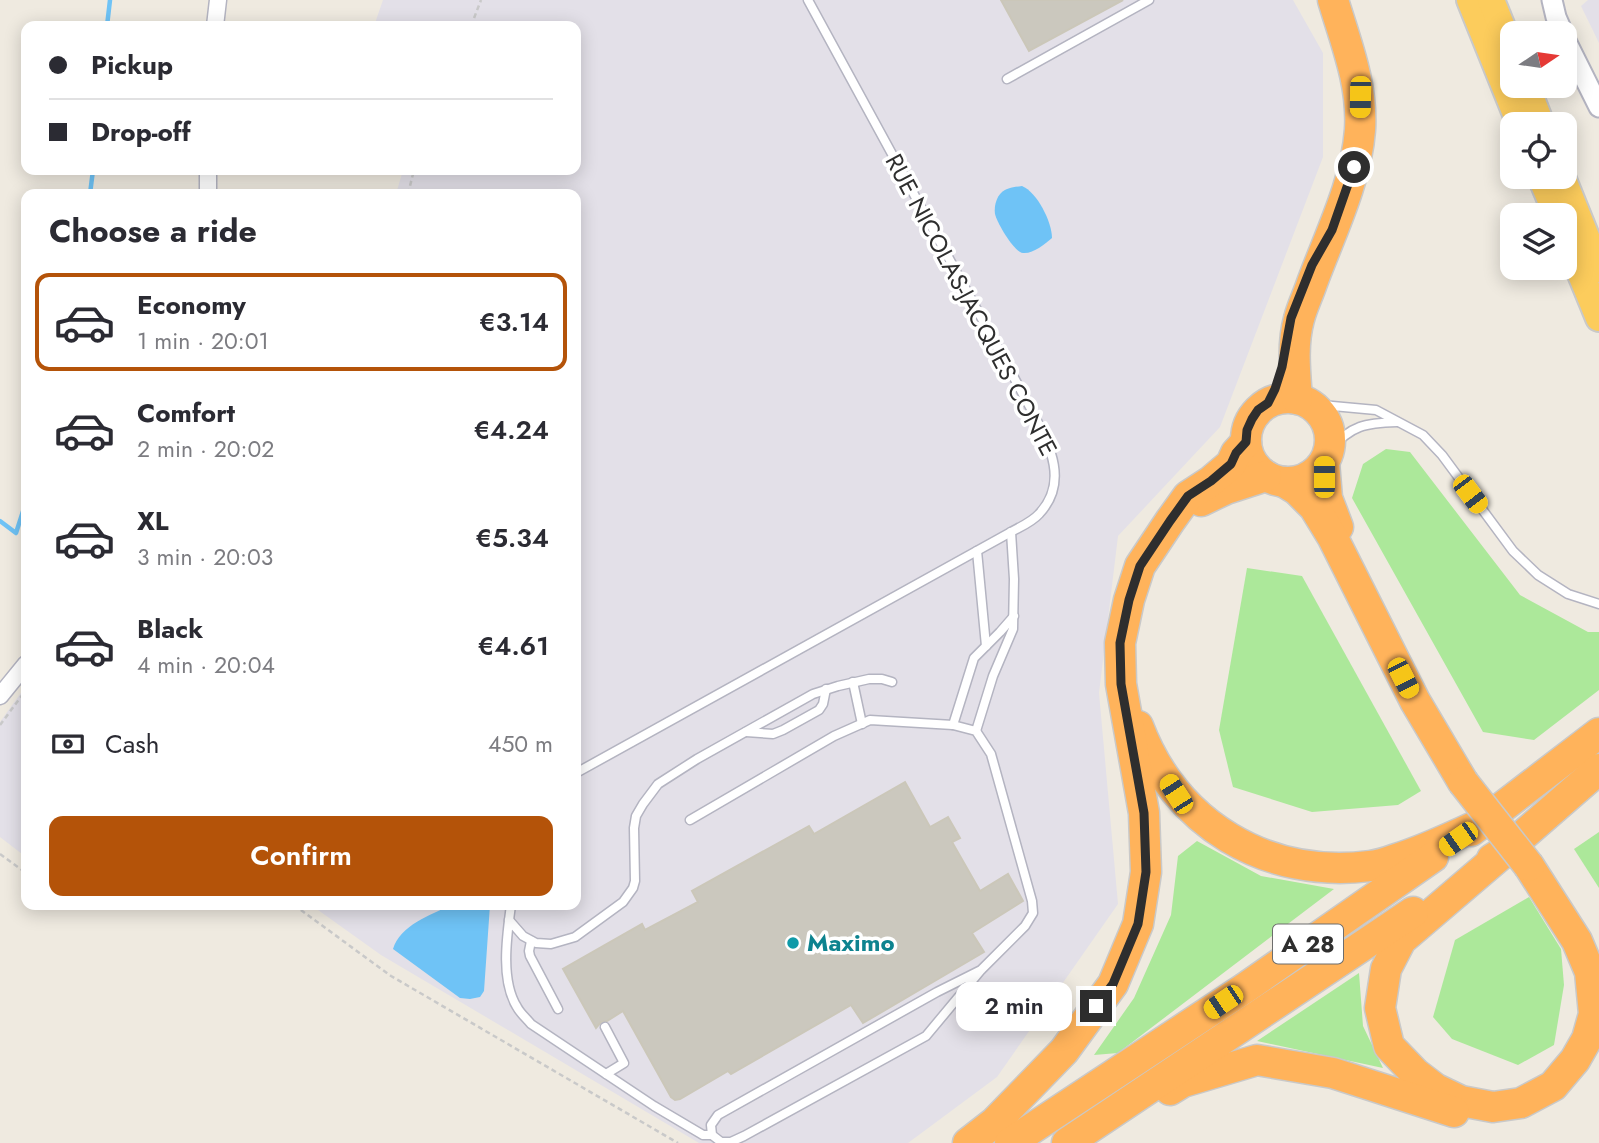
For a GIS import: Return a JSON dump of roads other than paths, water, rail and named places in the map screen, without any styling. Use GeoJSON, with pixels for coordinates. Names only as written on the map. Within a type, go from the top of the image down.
{"type":"FeatureCollection","features":[{"type":"Feature","properties":{"kind":"highway"},"geometry":{"type":"LineString","coordinates":[[1304,401],[1294,362],[1298,320],[1354,167],[1360,131],[1360,97],[1353,63],[1333,0]]}},
{"type":"Feature","properties":{"kind":"highway"},"geometry":{"type":"LineString","coordinates":[[1470,0],[1515,112]]}},
{"type":"Feature","properties":{"kind":"highway"},"geometry":{"type":"LineString","coordinates":[[1491,0],[1500,22]]}},
{"type":"Feature","properties":{"kind":"highway"},"geometry":{"type":"LineString","coordinates":[[1567,189],[1599,269]]}},
{"type":"Feature","properties":{"kind":"highway"},"geometry":{"type":"LineString","coordinates":[[1268,403],[1282,367],[1291,318],[1312,265],[1332,230]]}},
{"type":"Feature","properties":{"kind":"highway"},"geometry":{"type":"LineString","coordinates":[[1577,265],[1599,318]]}},
{"type":"Feature","properties":{"kind":"highway"},"geometry":{"type":"LineString","coordinates":[[1470,778],[1336,522],[1327,498],[1327,457],[1331,437],[1328,424],[1321,413],[1304,401],[1287,398],[1268,403],[1258,410],[1247,430],[1246,442],[1252,462],[1275,479],[1297,490],[1314,508],[1333,538],[1415,701],[1470,778],[1524,859],[1577,941],[1590,972],[1594,1014],[1587,1039],[1575,1060],[1553,1086],[1521,1103],[1493,1107],[1461,1101],[1436,1089],[1415,1073],[1389,1046],[1381,1008],[1386,969],[1401,940],[1524,859]]}},
{"type":"Feature","properties":{"kind":"highway"},"geometry":{"type":"LineString","coordinates":[[968,1143],[995,1122],[1064,1051],[1113,984],[1138,924],[1146,872],[1144,813],[1121,684],[1120,643],[1129,600],[1140,566],[1188,496],[1231,464],[1246,442]]}},
{"type":"Feature","properties":{"kind":"highway"},"geometry":{"type":"LineString","coordinates":[[1327,457],[1317,472],[1296,482],[1275,479],[1226,489],[1201,501],[1180,522],[1164,545],[1138,601],[1131,635],[1129,666],[1134,716],[1146,748],[1176,794],[1216,831],[1264,856],[1317,868],[1372,866],[1424,850],[1480,824]]}},
{"type":"Feature","properties":{"kind":"highway","name":"A 28"},"geometry":{"type":"LineString","coordinates":[[1010,1143],[1245,988],[1480,824],[1599,733]]}},
{"type":"Feature","properties":{"kind":"highway","name":"A 28"},"geometry":{"type":"LineString","coordinates":[[1067,1143],[1524,859],[1599,769]]}},
{"type":"Feature","properties":{"kind":"highway"},"geometry":{"type":"LineString","coordinates":[[1524,859],[1591,930],[1599,951]]}},
{"type":"Feature","properties":{"kind":"highway"},"geometry":{"type":"LineString","coordinates":[[1073,1143],[1183,1082],[1257,1060],[1333,1073],[1474,1119],[1530,1118],[1560,1101],[1583,1081],[1599,1056]]}},
{"type":"Feature","properties":{"kind":"street"},"geometry":{"type":"LineString","coordinates":[[216,21],[218,0]]}},
{"type":"Feature","properties":{"kind":"street"},"geometry":{"type":"LineString","coordinates":[[1552,0],[1558,21]]}},
{"type":"Feature","properties":{"kind":"street"},"geometry":{"type":"LineString","coordinates":[[1577,65],[1599,107]]}},
{"type":"Feature","properties":{"kind":"street"},"geometry":{"type":"LineString","coordinates":[[0,696],[21,670]]}},
{"type":"Feature","properties":{"kind":"lane","name":"RUE NICOLAS-JACQUES CONTE"},"geometry":{"type":"LineString","coordinates":[[581,771],[1038,516],[1048,503],[1055,484],[1055,463],[1030,407],[808,0]]}},
{"type":"Feature","properties":{"kind":"lane"},"geometry":{"type":"LineString","coordinates":[[1006,79],[1149,0]]}},
{"type":"Feature","properties":{"kind":"lane"},"geometry":{"type":"LineString","coordinates":[[1304,401],[1327,407],[1376,410],[1423,435],[1513,551],[1538,575],[1568,594],[1599,604]]}},
{"type":"Feature","properties":{"kind":"lane"},"geometry":{"type":"LineString","coordinates":[[1327,457],[1340,437],[1358,427],[1400,422]]}},
{"type":"Feature","properties":{"kind":"lane"},"geometry":{"type":"LineString","coordinates":[[976,731],[993,676],[1013,629],[1011,532]]}},
{"type":"Feature","properties":{"kind":"lane"},"geometry":{"type":"LineString","coordinates":[[977,551],[986,646]]}},
{"type":"Feature","properties":{"kind":"lane"},"geometry":{"type":"LineString","coordinates":[[953,725],[974,658],[1014,616]]}},
{"type":"Feature","properties":{"kind":"lane"},"geometry":{"type":"LineString","coordinates":[[509,920],[523,936],[536,943],[551,944],[575,937],[623,902],[634,888],[636,816],[657,784],[813,694],[869,679],[892,682]]}},
{"type":"Feature","properties":{"kind":"lane"},"geometry":{"type":"LineString","coordinates":[[853,682],[862,724]]}},
{"type":"Feature","properties":{"kind":"lane"},"geometry":{"type":"LineString","coordinates":[[744,732],[774,734],[783,730],[819,710],[826,689]]}},
{"type":"Feature","properties":{"kind":"lane"},"geometry":{"type":"LineString","coordinates":[[510,910],[506,967],[510,993],[531,1024],[653,1106],[703,1135],[712,1135],[721,1142],[731,1142],[926,1036],[981,970],[1025,926],[1033,913],[1032,901],[990,754],[976,731],[953,725],[870,720],[834,736],[690,820]]}},
{"type":"Feature","properties":{"kind":"lane"},"geometry":{"type":"LineString","coordinates":[[531,941],[530,956],[558,1009]]}},
{"type":"Feature","properties":{"kind":"lane"},"geometry":{"type":"LineString","coordinates":[[712,1135],[711,1125],[718,1115],[981,970]]}},
{"type":"Feature","properties":{"kind":"lane"},"geometry":{"type":"LineString","coordinates":[[605,1027],[624,1063],[606,1074]]}},
{"type":"Feature","properties":{"kind":"water"},"geometry":{"type":"Polygon","coordinates":[[[1022,186],[1033,194],[1043,208],[1052,238],[1027,253],[1019,251],[1011,243],[996,218],[995,211],[1001,193],[1022,186]]]}},
{"type":"Feature","properties":{"kind":"water"},"geometry":{"type":"Polygon","coordinates":[[[441,910],[490,910],[484,991],[480,997],[460,998],[393,949],[402,933],[441,910]]]}},
{"type":"Feature","properties":{"kind":"waterway"},"geometry":{"type":"LineString","coordinates":[[108,21],[110,0]]}},
{"type":"Feature","properties":{"kind":"waterway"},"geometry":{"type":"LineString","coordinates":[[91,189],[92,175]]}},
{"type":"Feature","properties":{"kind":"waterway"},"geometry":{"type":"LineString","coordinates":[[0,521],[16,533],[21,518]]}},
{"type":"Feature","properties":{"kind":"place","name":"Maximo"},"geometry":{"type":"Point","coordinates":[793,943]}}]}
